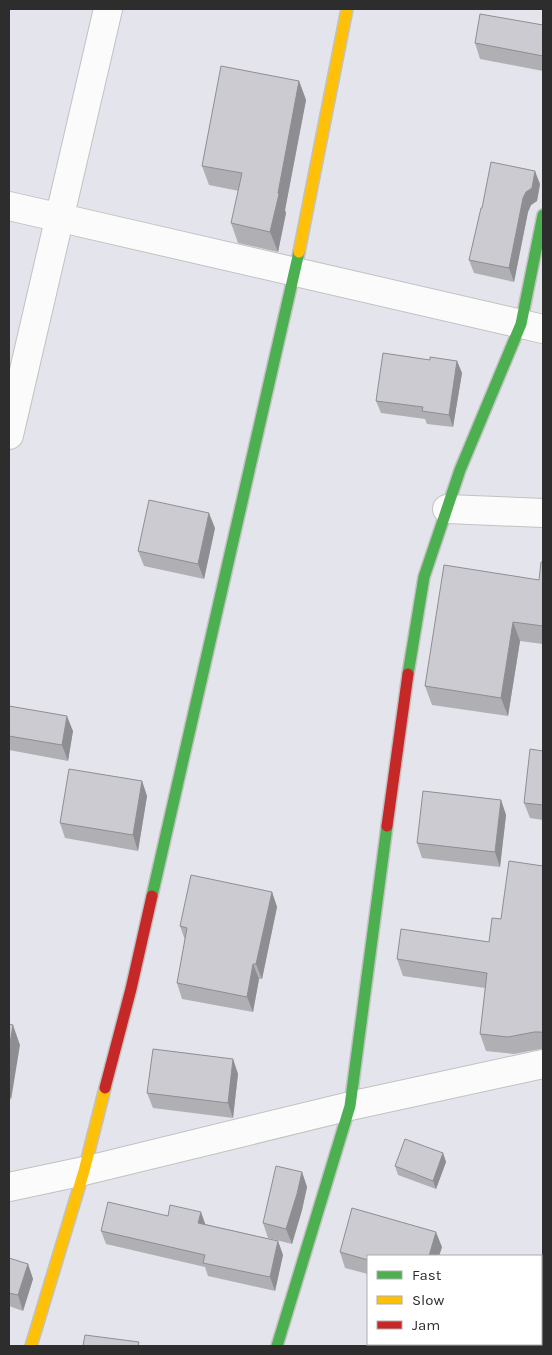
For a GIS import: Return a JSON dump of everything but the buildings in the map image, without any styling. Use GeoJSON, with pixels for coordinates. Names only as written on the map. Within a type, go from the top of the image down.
{"type":"FeatureCollection","features":[{"type":"Feature","properties":{"kind":"street"},"geometry":{"type":"LineString","coordinates":[[9,435],[108,9]]}},
{"type":"Feature","properties":{"kind":"street"},"geometry":{"type":"LineString","coordinates":[[31,1346],[84,1171],[131,989],[295,271],[347,9]]}},
{"type":"Feature","properties":{"kind":"street"},"geometry":{"type":"LineString","coordinates":[[9,206],[60,216],[532,327]]}},
{"type":"Feature","properties":{"kind":"street"},"geometry":{"type":"LineString","coordinates":[[277,1346],[350,1106],[402,709],[424,577],[460,470],[532,327],[543,215]]}},
{"type":"Feature","properties":{"kind":"street"},"geometry":{"type":"LineString","coordinates":[[447,509],[543,513]]}},
{"type":"Feature","properties":{"kind":"street"},"geometry":{"type":"LineString","coordinates":[[9,1187],[84,1171],[350,1106],[543,1064]]}},
{"type":"Feature","properties":{"kind":"traffic: fast"},"geometry":{"type":"LineString","coordinates":[[408,674],[424,577],[460,470],[521,324],[543,215]]}},
{"type":"Feature","properties":{"kind":"traffic: fast"},"geometry":{"type":"LineString","coordinates":[[152,896],[299,252]]}},
{"type":"Feature","properties":{"kind":"traffic: fast"},"geometry":{"type":"LineString","coordinates":[[277,1346],[350,1106],[387,826]]}},
{"type":"Feature","properties":{"kind":"traffic: slow"},"geometry":{"type":"LineString","coordinates":[[299,252],[347,9]]}},
{"type":"Feature","properties":{"kind":"traffic: slow"},"geometry":{"type":"LineString","coordinates":[[31,1346],[84,1171],[105,1088]]}},
{"type":"Feature","properties":{"kind":"traffic: jam"},"geometry":{"type":"LineString","coordinates":[[387,826],[408,674]]}},
{"type":"Feature","properties":{"kind":"traffic: jam"},"geometry":{"type":"LineString","coordinates":[[105,1088],[131,989],[152,896]]}}]}
